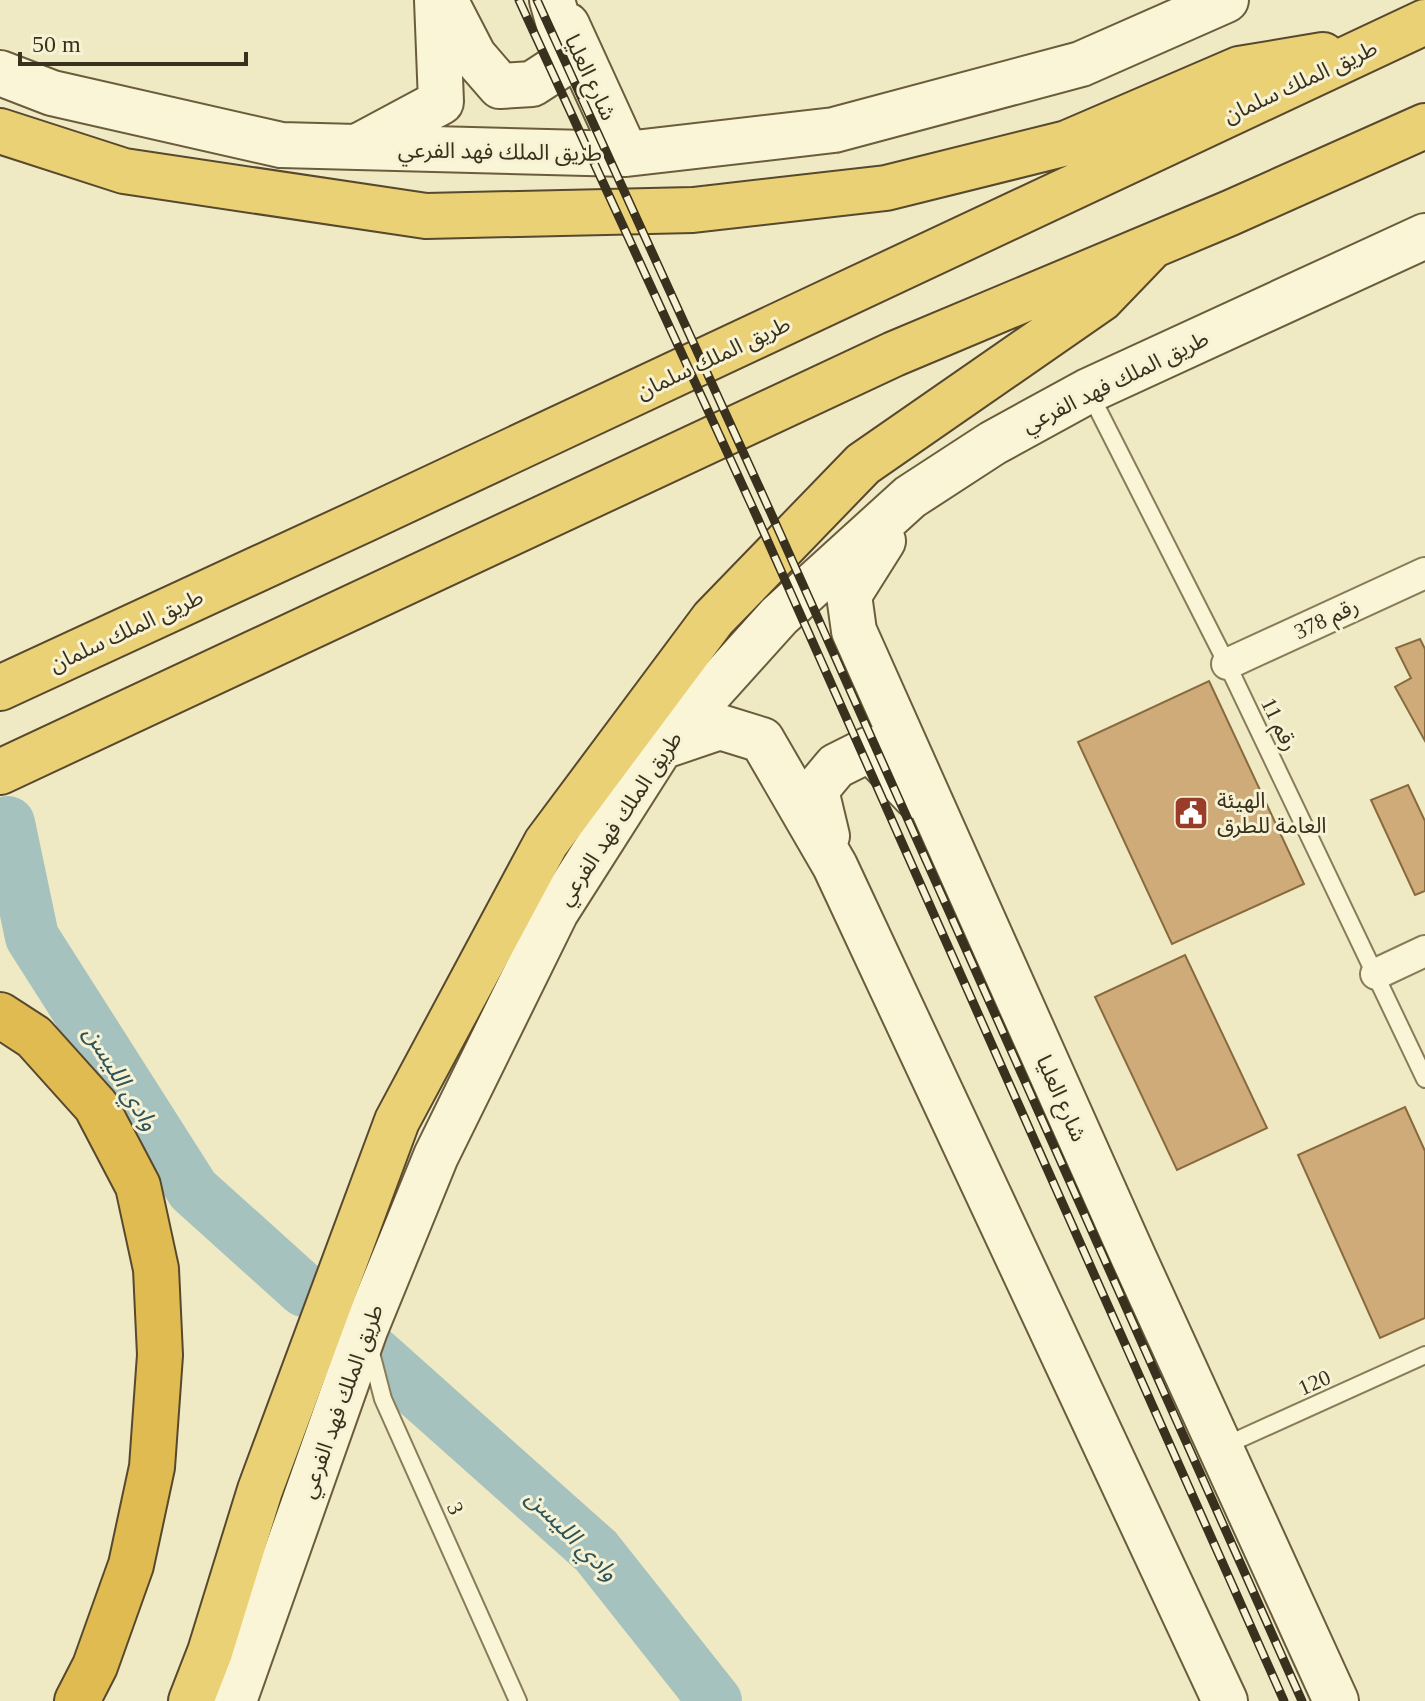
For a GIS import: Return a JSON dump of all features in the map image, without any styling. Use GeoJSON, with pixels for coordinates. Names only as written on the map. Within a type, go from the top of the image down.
{"type":"FeatureCollection","features":[{"type":"Feature","properties":{"kind":"highway","name":"طريق الملك سلمان"},"geometry":{"type":"LineString","coordinates":[[0,688],[1425,22]]}},
{"type":"Feature","properties":{"kind":"highway"},"geometry":{"type":"LineString","coordinates":[[0,131],[124,171],[426,216],[693,210],[901,184],[1067,143],[1239,69],[1377,45]]}},
{"type":"Feature","properties":{"kind":"highway"},"geometry":{"type":"LineString","coordinates":[[0,772],[894,354],[1151,247],[1425,126]]}},
{"type":"Feature","properties":{"kind":"highway"},"geometry":{"type":"LineString","coordinates":[[191,1701],[210,1652],[260,1490],[397,1121],[546,843],[713,619],[863,464],[1101,299],[1151,247]]}},
{"type":"Feature","properties":{"kind":"highway"},"geometry":{"type":"LineString","coordinates":[[0,1015],[34,1037],[96,1106],[138,1186],[156,1269],[160,1355],[152,1467],[131,1565],[95,1666],[77,1701]]}},
{"type":"Feature","properties":{"kind":"main road"},"geometry":{"type":"LineString","coordinates":[[354,149],[441,102],[437,0]]}},
{"type":"Feature","properties":{"kind":"main road"},"geometry":{"type":"LineString","coordinates":[[445,0],[474,56],[500,86],[532,84],[569,60],[554,0]]}},
{"type":"Feature","properties":{"kind":"main road","name":"شارع العليا"},"geometry":{"type":"LineString","coordinates":[[554,0],[626,154]]}},
{"type":"Feature","properties":{"kind":"main road","name":"طريق الملك فهد الفرعي"},"geometry":{"type":"LineString","coordinates":[[0,73],[52,93],[281,145],[626,154],[834,130],[1081,64],[1226,0]]}},
{"type":"Feature","properties":{"kind":"main road","name":"طريق الملك فهد الفرعي"},"geometry":{"type":"LineString","coordinates":[[234,1701],[365,1330],[436,1156],[556,912],[661,747],[779,616],[910,497],[993,443],[1088,391],[1425,236]]}},
{"type":"Feature","properties":{"kind":"main road","name":"شارع العليا"},"geometry":{"type":"LineString","coordinates":[[910,497],[849,595],[854,631],[1336,1701]]}},
{"type":"Feature","properties":{"kind":"main road"},"geometry":{"type":"LineString","coordinates":[[661,747],[720,727],[762,740],[835,866],[1225,1701]]}},
{"type":"Feature","properties":{"kind":"main road"},"geometry":{"type":"LineString","coordinates":[[835,866],[816,790],[836,766],[870,749],[936,818]]}},
{"type":"Feature","properties":{"kind":"street","name":"رقم 378"},"geometry":{"type":"LineString","coordinates":[[1227,664],[1425,573]]}},
{"type":"Feature","properties":{"kind":"street"},"geometry":{"type":"LineString","coordinates":[[1376,974],[1425,951]]}},
{"type":"Feature","properties":{"kind":"lane","name":"رقم 11"},"geometry":{"type":"LineString","coordinates":[[1088,391],[1227,664],[1425,1079]]}},
{"type":"Feature","properties":{"kind":"lane","name":"3"},"geometry":{"type":"LineString","coordinates":[[365,1330],[383,1399],[518,1701]]}},
{"type":"Feature","properties":{"kind":"lane","name":"120"},"geometry":{"type":"LineString","coordinates":[[1221,1448],[1425,1355]]}},
{"type":"Feature","properties":{"kind":"building"},"geometry":{"type":"Polygon","coordinates":[[[1420,639],[1425,649],[1425,741],[1395,687],[1411,678],[1396,648],[1420,639]]]}},
{"type":"Feature","properties":{"kind":"building","name":"الهيئة العامة للطرق"},"geometry":{"type":"Polygon","coordinates":[[[1209,681],[1304,884],[1172,944],[1078,742],[1209,681]]]}},
{"type":"Feature","properties":{"kind":"building"},"geometry":{"type":"Polygon","coordinates":[[[1408,785],[1425,821],[1425,891],[1415,895],[1371,800],[1408,785]]]}},
{"type":"Feature","properties":{"kind":"building"},"geometry":{"type":"Polygon","coordinates":[[[1185,955],[1267,1128],[1177,1170],[1095,997],[1185,955]]]}},
{"type":"Feature","properties":{"kind":"building"},"geometry":{"type":"Polygon","coordinates":[[[1405,1107],[1425,1151],[1425,1318],[1380,1338],[1298,1155],[1405,1107]]]}},
{"type":"Feature","properties":{"kind":"waterway","name":"وادي الليسن"},"geometry":{"type":"LineString","coordinates":[[8,823],[32,937],[193,1190],[304,1290]]}},
{"type":"Feature","properties":{"kind":"waterway","name":"وادي الليسن"},"geometry":{"type":"LineString","coordinates":[[375,1354],[596,1551],[715,1701]]}},
{"type":"Feature","properties":{"kind":"railway"},"geometry":{"type":"LineString","coordinates":[[519,0],[757,517],[1284,1701]]}},
{"type":"Feature","properties":{"kind":"railway"},"geometry":{"type":"LineString","coordinates":[[537,0],[770,511],[1302,1701]]}},
{"type":"Feature","properties":{"kind":"place","name":"الهيئة العامة للطرق"},"geometry":{"type":"Point","coordinates":[1191,813]}}]}
